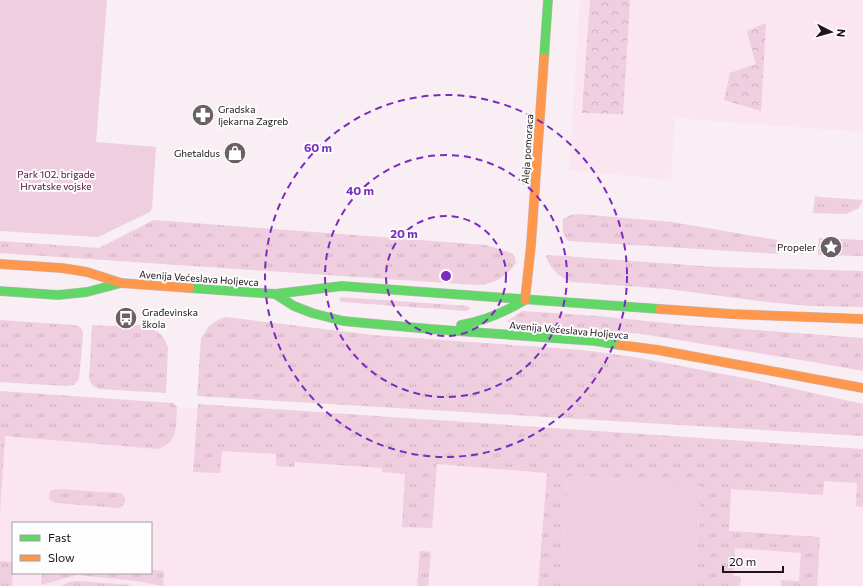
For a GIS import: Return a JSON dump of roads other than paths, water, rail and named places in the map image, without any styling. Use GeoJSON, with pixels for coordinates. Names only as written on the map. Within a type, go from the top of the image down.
{"type":"FeatureCollection","features":[{"type":"Feature","properties":{"kind":"street","name":"Aleja pomoraca"},"geometry":{"type":"LineString","coordinates":[[525,300],[533,229],[548,0]]}},
{"type":"Feature","properties":{"kind":"street","name":"Avenija Većeslava Holjevca"},"geometry":{"type":"LineString","coordinates":[[0,264],[62,268],[87,272],[121,283],[275,294],[342,286],[731,314],[863,319]]}},
{"type":"Feature","properties":{"kind":"street","name":"Avenija Većeslava Holjevca"},"geometry":{"type":"LineString","coordinates":[[0,291],[58,295],[88,292],[121,283]]}},
{"type":"Feature","properties":{"kind":"street","name":"Avenija Većeslava Holjevca"},"geometry":{"type":"LineString","coordinates":[[275,294],[294,306],[312,313],[343,321],[595,341],[658,350],[863,388]]}},
{"type":"Feature","properties":{"kind":"street"},"geometry":{"type":"LineString","coordinates":[[430,329],[472,324],[508,310],[525,300]]}},
{"type":"Feature","properties":{"kind":"place","name":"Gradska ljekarna Zagreb"},"geometry":{"type":"Point","coordinates":[203,115]}},
{"type":"Feature","properties":{"kind":"place","name":"Ghetaldus"},"geometry":{"type":"Point","coordinates":[235,153]}},
{"type":"Feature","properties":{"kind":"place","name":"Propeler"},"geometry":{"type":"Point","coordinates":[831,247]}},
{"type":"Feature","properties":{"kind":"place","name":"Građevinska škola"},"geometry":{"type":"Point","coordinates":[126,318]}},
{"type":"Feature","properties":{"kind":"park label","name":"Park 102. brigade Hrvatske vojske"},"geometry":{"type":"Point","coordinates":[56,180]}}]}
